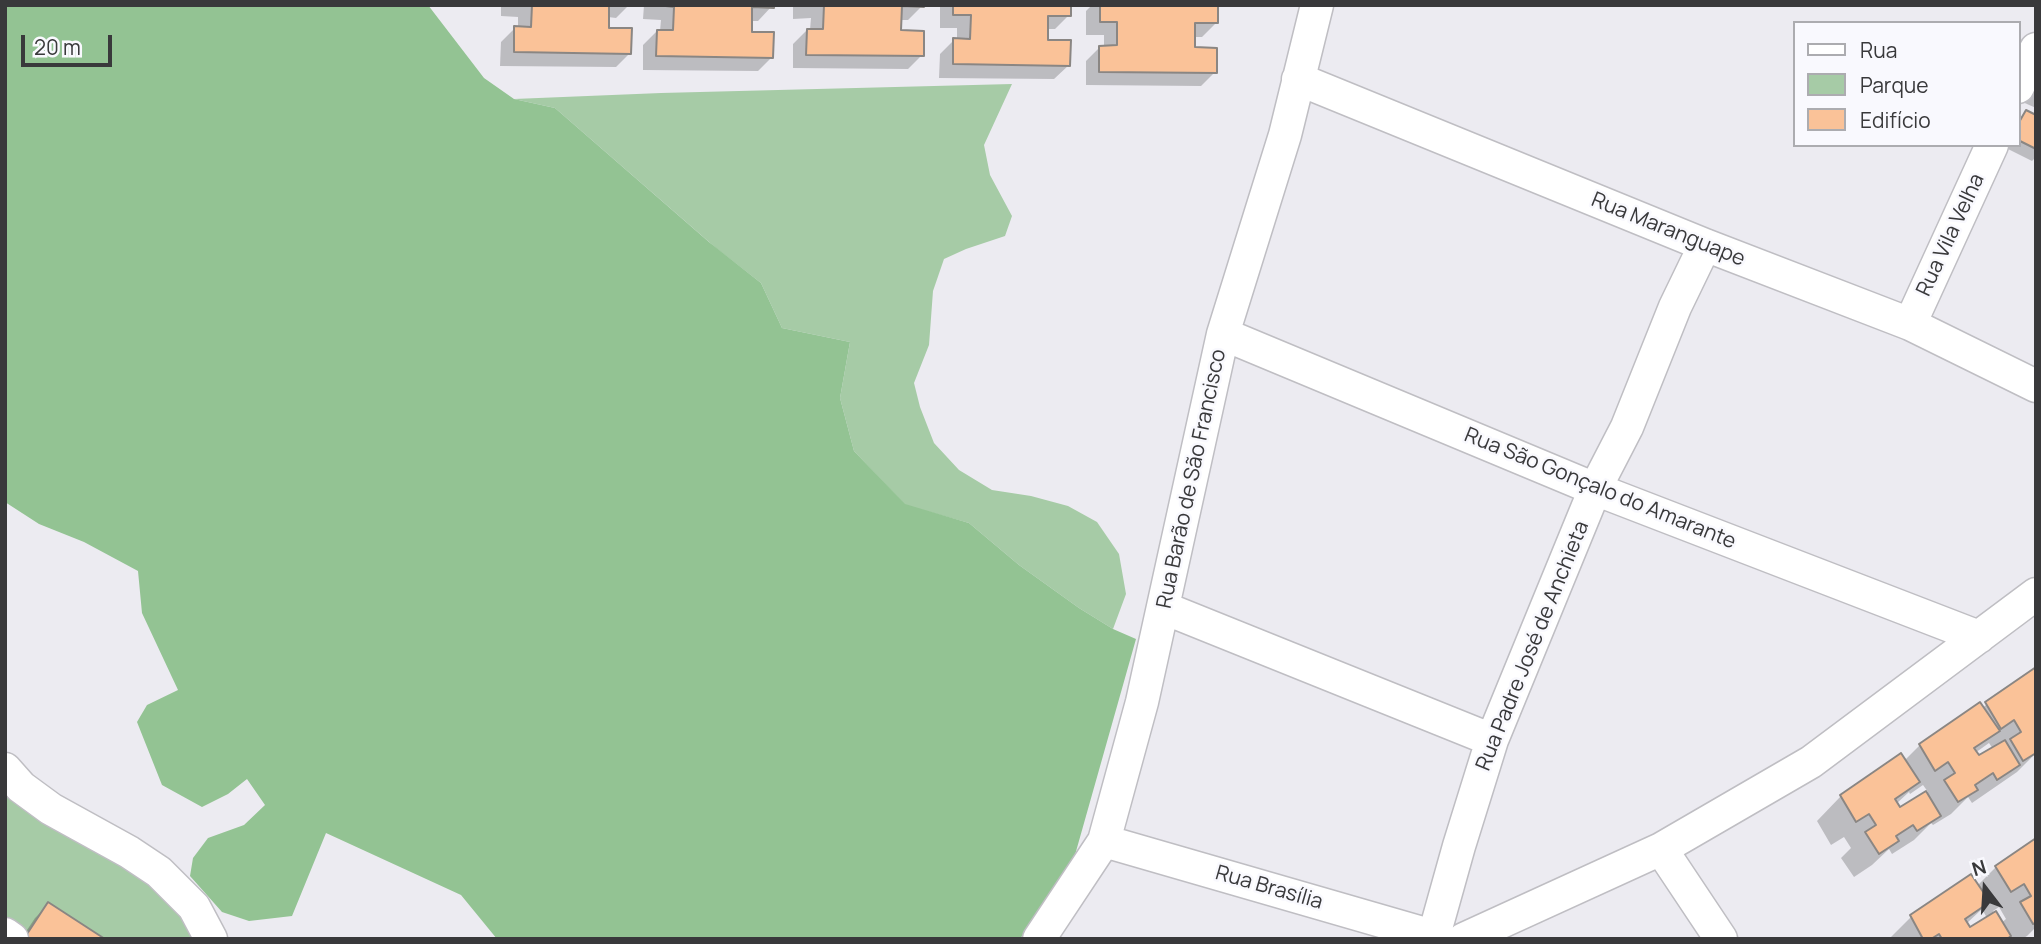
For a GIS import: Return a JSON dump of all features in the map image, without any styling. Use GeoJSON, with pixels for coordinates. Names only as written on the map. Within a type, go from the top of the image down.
{"type":"FeatureCollection","features":[{"type":"Feature","properties":{"kind":"street","name":"Rua Barão de São Francisco"},"geometry":{"type":"LineString","coordinates":[[1039,939],[1104,841],[1142,702],[1223,334],[1285,135],[1317,5]]}},
{"type":"Feature","properties":{"kind":"street"},"geometry":{"type":"LineString","coordinates":[[2020,83],[2036,49]]}},
{"type":"Feature","properties":{"kind":"street","name":"Rua Maranguape"},"geometry":{"type":"LineString","coordinates":[[1298,79],[1704,245],[1910,324],[2036,386]]}},
{"type":"Feature","properties":{"kind":"street","name":"Rua Vila Velha"},"geometry":{"type":"LineString","coordinates":[[1910,324],[1991,147]]}},
{"type":"Feature","properties":{"kind":"street","name":"Rua Padre José de Anchieta"},"geometry":{"type":"LineString","coordinates":[[1443,938],[1492,740],[1595,489],[1627,427],[1675,307],[1704,245]]}},
{"type":"Feature","properties":{"kind":"street","name":"Rua São Gonçalo do Amarante"},"geometry":{"type":"LineString","coordinates":[[1223,334],[1595,489],[1979,637]]}},
{"type":"Feature","properties":{"kind":"street"},"geometry":{"type":"LineString","coordinates":[[1443,938],[1661,849],[1811,761],[2036,594]]}},
{"type":"Feature","properties":{"kind":"street"},"geometry":{"type":"LineString","coordinates":[[1164,608],[1492,740]]}},
{"type":"Feature","properties":{"kind":"street"},"geometry":{"type":"LineString","coordinates":[[5,769],[20,787],[51,809],[129,852],[159,872],[194,907],[211,939]]}},
{"type":"Feature","properties":{"kind":"street","name":"Rua Brasília"},"geometry":{"type":"LineString","coordinates":[[1104,841],[1443,938]]}},
{"type":"Feature","properties":{"kind":"street"},"geometry":{"type":"LineString","coordinates":[[1661,849],[1721,939]]}},
{"type":"Feature","properties":{"kind":"street"},"geometry":{"type":"LineString","coordinates":[[5,934],[12,939]]}},
{"type":"Feature","properties":{"kind":"green space"},"geometry":{"type":"Polygon","coordinates":[[[5,5],[428,5],[484,78],[514,99],[555,108],[709,242],[761,283],[782,328],[850,342],[840,398],[854,451],[905,504],[969,523],[1019,565],[1079,608],[1113,629],[1136,639],[1073,862],[1020,939],[497,939],[461,895],[326,833],[292,916],[249,921],[222,912],[190,876],[193,858],[208,838],[244,825],[265,805],[247,779],[228,794],[202,807],[162,785],[137,722],[147,705],[178,690],[142,613],[138,571],[84,542],[39,524],[5,502],[5,5]]]}},
{"type":"Feature","properties":{"kind":"green space"},"geometry":{"type":"Polygon","coordinates":[[[1012,84],[984,145],[990,175],[1012,216],[1005,236],[944,259],[933,291],[929,345],[914,383],[934,443],[959,470],[992,490],[1031,496],[1068,506],[1097,522],[1119,554],[1126,594],[1113,629],[1019,565],[969,523],[905,505],[854,451],[840,398],[850,342],[782,328],[761,283],[716,248],[555,108],[514,99],[1012,84]]]}},
{"type":"Feature","properties":{"kind":"green space"},"geometry":{"type":"Polygon","coordinates":[[[5,785],[173,897],[193,939],[35,939],[5,918],[5,785]]]}},
{"type":"Feature","properties":{"kind":"building"},"geometry":{"type":"Polygon","coordinates":[[[532,5],[609,5],[609,28],[632,28],[631,54],[514,52],[514,26],[531,27],[532,5]]]}},
{"type":"Feature","properties":{"kind":"building"},"geometry":{"type":"Polygon","coordinates":[[[657,5],[774,5],[774,8],[752,7],[752,32],[774,32],[773,58],[656,56],[657,30],[673,30],[674,7],[657,5]]]}},
{"type":"Feature","properties":{"kind":"building"},"geometry":{"type":"Polygon","coordinates":[[[824,5],[924,5],[902,6],[901,30],[924,31],[924,56],[806,55],[807,29],[823,29],[824,5]]]}},
{"type":"Feature","properties":{"kind":"building"},"geometry":{"type":"Polygon","coordinates":[[[953,5],[1071,5],[1071,16],[1048,16],[1048,40],[1071,40],[1070,66],[953,64],[953,38],[970,39],[971,15],[953,15],[953,5]]]}},
{"type":"Feature","properties":{"kind":"building"},"geometry":{"type":"Polygon","coordinates":[[[1100,5],[1218,5],[1218,23],[1195,23],[1195,47],[1217,48],[1217,73],[1099,72],[1099,46],[1117,45],[1117,22],[1100,22],[1100,5]]]}},
{"type":"Feature","properties":{"kind":"building"},"geometry":{"type":"Polygon","coordinates":[[[2026,110],[2036,115],[2036,149],[2020,141],[2020,120],[2026,110]]]}},
{"type":"Feature","properties":{"kind":"building"},"geometry":{"type":"Polygon","coordinates":[[[2036,667],[2036,753],[2023,761],[2010,739],[2021,732],[2014,720],[2001,729],[1985,702],[2036,667]]]}},
{"type":"Feature","properties":{"kind":"building"},"geometry":{"type":"Polygon","coordinates":[[[1980,702],[2000,731],[1974,748],[1979,755],[2005,740],[2020,765],[1997,780],[1993,773],[1975,785],[1978,790],[1958,802],[1944,780],[1955,773],[1948,762],[1935,771],[1919,744],[1980,702]]]}},
{"type":"Feature","properties":{"kind":"building"},"geometry":{"type":"Polygon","coordinates":[[[1901,753],[1920,782],[1895,799],[1900,807],[1926,791],[1941,816],[1917,831],[1913,825],[1896,836],[1899,841],[1879,854],[1865,832],[1876,825],[1869,814],[1856,822],[1840,795],[1901,753]]]}},
{"type":"Feature","properties":{"kind":"building"},"geometry":{"type":"Polygon","coordinates":[[[2036,838],[2036,923],[2033,924],[2020,902],[2031,896],[2024,884],[2011,892],[1995,866],[2036,838]]]}},
{"type":"Feature","properties":{"kind":"building"},"geometry":{"type":"Polygon","coordinates":[[[1971,874],[1990,902],[1965,919],[1970,927],[1996,911],[2011,936],[2007,939],[1942,939],[1939,934],[1931,939],[1923,939],[1910,915],[1971,874]]]}},
{"type":"Feature","properties":{"kind":"building"},"geometry":{"type":"Polygon","coordinates":[[[48,902],[105,939],[28,939],[25,937],[48,902]]]}}]}
